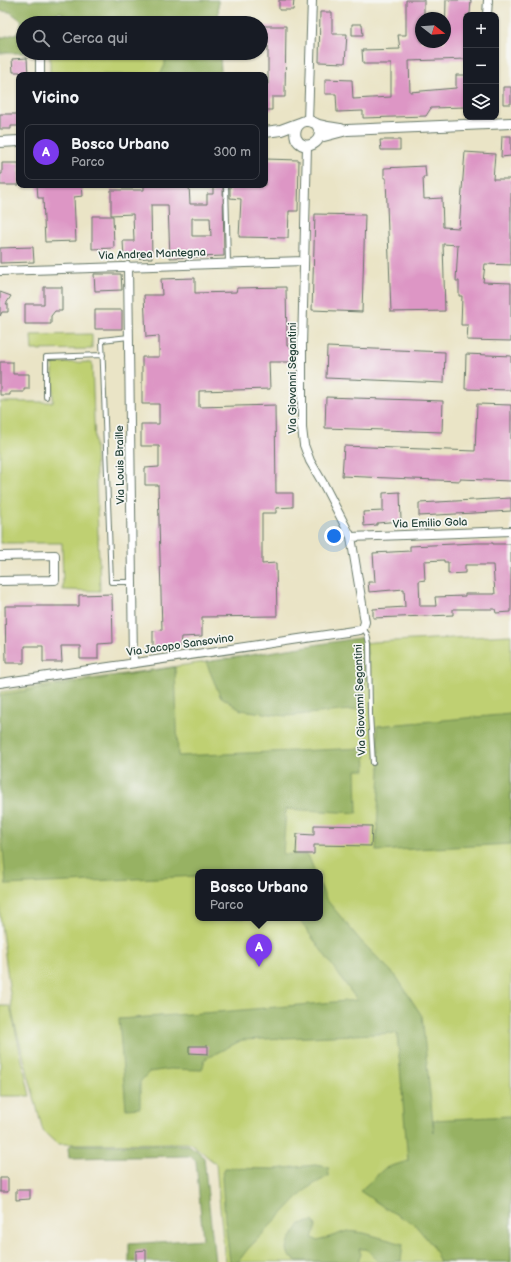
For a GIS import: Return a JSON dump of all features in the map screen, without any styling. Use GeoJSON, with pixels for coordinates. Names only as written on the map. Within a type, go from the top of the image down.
{"type":"FeatureCollection","features":[{"type":"Feature","properties":{"kind":"street"},"geometry":{"type":"LineString","coordinates":[[308,123],[312,0]]}},
{"type":"Feature","properties":{"kind":"street"},"geometry":{"type":"LineString","coordinates":[[487,12],[488,0]]}},
{"type":"Feature","properties":{"kind":"street"},"geometry":{"type":"LineString","coordinates":[[40,60],[40,72]]}},
{"type":"Feature","properties":{"kind":"street"},"geometry":{"type":"LineString","coordinates":[[320,137],[347,130],[482,120],[511,123]]}},
{"type":"Feature","properties":{"kind":"street"},"geometry":{"type":"LineString","coordinates":[[308,123],[320,129],[320,137],[316,143],[307,146],[300,143],[297,139],[295,131],[308,123]]}},
{"type":"Feature","properties":{"kind":"street"},"geometry":{"type":"LineString","coordinates":[[268,132],[308,123],[347,130]]}},
{"type":"Feature","properties":{"kind":"street"},"geometry":{"type":"LineString","coordinates":[[268,132],[297,139]]}},
{"type":"Feature","properties":{"kind":"street"},"geometry":{"type":"LineString","coordinates":[[0,142],[16,141]]}},
{"type":"Feature","properties":{"kind":"street","name":"Via Giovanni Segantini"},"geometry":{"type":"LineString","coordinates":[[307,146],[302,354],[302,428],[304,445],[310,461],[351,537],[365,622],[363,628]]}},
{"type":"Feature","properties":{"kind":"street","name":"Via Andrea Mantegna"},"geometry":{"type":"LineString","coordinates":[[0,271],[304,261]]}},
{"type":"Feature","properties":{"kind":"street","name":"Via Louis Braille"},"geometry":{"type":"LineString","coordinates":[[128,266],[133,663]]}},
{"type":"Feature","properties":{"kind":"street","name":"Via Emilio Gola"},"geometry":{"type":"LineString","coordinates":[[351,537],[511,531]]}},
{"type":"Feature","properties":{"kind":"street"},"geometry":{"type":"LineString","coordinates":[[0,556],[55,555],[55,580],[0,581]]}},
{"type":"Feature","properties":{"kind":"street","name":"Via Jacopo Sansovino"},"geometry":{"type":"LineString","coordinates":[[0,683],[360,630],[363,628]]}},
{"type":"Feature","properties":{"kind":"lane"},"geometry":{"type":"LineString","coordinates":[[226,188],[228,263]]}},
{"type":"Feature","properties":{"kind":"lane"},"geometry":{"type":"LineString","coordinates":[[129,337],[102,340],[111,582],[132,582]]}},
{"type":"Feature","properties":{"kind":"lane"},"geometry":{"type":"LineString","coordinates":[[46,397],[46,357],[103,355]]}},
{"type":"Feature","properties":{"kind":"lane","name":"Via Giovanni Segantini"},"geometry":{"type":"LineString","coordinates":[[363,628],[367,634],[369,644],[370,714],[373,763]]}},
{"type":"Feature","properties":{"kind":"green space"},"geometry":{"type":"Polygon","coordinates":[[[0,0],[28,0],[29,2],[35,0],[218,0],[219,16],[65,16],[60,12],[54,16],[16,16],[10,12],[0,11],[0,0]]]}},
{"type":"Feature","properties":{"kind":"green space"},"geometry":{"type":"Polygon","coordinates":[[[16,34],[16,53],[0,53],[0,38],[16,34]]]}},
{"type":"Feature","properties":{"kind":"green space"},"geometry":{"type":"Polygon","coordinates":[[[50,60],[220,60],[221,72],[50,72],[50,60]]]}},
{"type":"Feature","properties":{"kind":"green space"},"geometry":{"type":"Polygon","coordinates":[[[165,60],[220,60],[221,72],[162,72],[165,65],[165,60]]]}},
{"type":"Feature","properties":{"kind":"green space"},"geometry":{"type":"Polygon","coordinates":[[[92,334],[92,349],[32,350],[31,335],[92,334]]]}},
{"type":"Feature","properties":{"kind":"green space"},"geometry":{"type":"Polygon","coordinates":[[[92,362],[100,591],[63,590],[62,543],[0,543],[0,402],[53,402],[53,363],[92,362]]]}},
{"type":"Feature","properties":{"kind":"green space"},"geometry":{"type":"Polygon","coordinates":[[[511,635],[511,1262],[225,1262],[216,1164],[191,1143],[57,1144],[43,1131],[13,1017],[0,916],[0,692],[206,662],[374,642],[511,635]]]}},
{"type":"Feature","properties":{"kind":"green space"},"geometry":{"type":"Polygon","coordinates":[[[365,637],[367,664],[362,709],[286,716],[241,710],[220,696],[206,662],[365,637]]]}},
{"type":"Feature","properties":{"kind":"green space"},"geometry":{"type":"Polygon","coordinates":[[[175,667],[178,756],[365,748],[366,770],[356,770],[357,813],[286,809],[283,854],[308,855],[314,869],[195,869],[195,876],[6,885],[0,814],[0,695],[175,667]]]}},
{"type":"Feature","properties":{"kind":"green space"},"geometry":{"type":"Polygon","coordinates":[[[511,714],[511,844],[376,851],[380,770],[377,726],[511,714]]]}},
{"type":"Feature","properties":{"kind":"green space"},"geometry":{"type":"Polygon","coordinates":[[[323,892],[326,899],[360,940],[396,976],[422,1016],[434,1132],[433,1120],[511,1116],[511,1262],[440,1262],[432,1245],[415,1225],[385,1208],[360,1191],[385,1168],[408,1161],[397,1033],[242,1040],[205,1059],[202,1070],[170,1069],[149,1072],[140,1082],[140,1108],[126,1109],[119,1019],[357,1000],[300,921],[323,921],[323,892]]]}},
{"type":"Feature","properties":{"kind":"green space"},"geometry":{"type":"Polygon","coordinates":[[[0,1006],[10,1006],[30,1096],[0,1096],[0,1006]]]}},
{"type":"Feature","properties":{"kind":"green space"},"geometry":{"type":"Polygon","coordinates":[[[72,1145],[189,1145],[199,1152],[204,1158],[215,1262],[129,1262],[129,1244],[203,1239],[196,1161],[189,1156],[69,1158],[68,1148],[72,1145]]]}},
{"type":"Feature","properties":{"kind":"green space"},"geometry":{"type":"Polygon","coordinates":[[[315,1165],[328,1167],[329,1176],[312,1185],[296,1199],[247,1250],[238,1262],[230,1262],[222,1177],[225,1168],[275,1169],[315,1165]]]}},
{"type":"Feature","properties":{"kind":"green space"},"geometry":{"type":"Polygon","coordinates":[[[313,1221],[316,1226],[312,1238],[318,1241],[347,1231],[364,1233],[403,1244],[401,1261],[378,1262],[367,1249],[359,1249],[361,1254],[358,1262],[297,1261],[289,1256],[287,1249],[289,1241],[300,1224],[313,1221]]]}},
{"type":"Feature","properties":{"kind":"building"},"geometry":{"type":"Polygon","coordinates":[[[279,0],[294,0],[293,10],[279,10],[279,0]]]}},
{"type":"Feature","properties":{"kind":"building"},"geometry":{"type":"Polygon","coordinates":[[[406,0],[424,0],[424,12],[415,12],[415,48],[451,48],[451,12],[446,12],[446,0],[471,0],[470,12],[463,12],[463,59],[409,61],[410,92],[456,88],[456,75],[463,75],[463,107],[431,108],[426,116],[363,118],[363,111],[337,112],[336,94],[325,94],[325,79],[352,80],[353,99],[391,97],[391,64],[363,64],[362,50],[400,49],[398,35],[406,35],[406,0]]]}},
{"type":"Feature","properties":{"kind":"building"},"geometry":{"type":"Polygon","coordinates":[[[320,12],[332,12],[332,34],[347,34],[345,63],[319,62],[320,12]]]}},
{"type":"Feature","properties":{"kind":"building"},"geometry":{"type":"Polygon","coordinates":[[[352,24],[362,24],[363,35],[352,35],[352,24]]]}},
{"type":"Feature","properties":{"kind":"building"},"geometry":{"type":"Polygon","coordinates":[[[268,26],[286,26],[285,97],[272,97],[272,110],[268,110],[268,26]]]}},
{"type":"Feature","properties":{"kind":"building"},"geometry":{"type":"Polygon","coordinates":[[[12,59],[27,60],[28,72],[13,72],[12,59]]]}},
{"type":"Feature","properties":{"kind":"building"},"geometry":{"type":"Polygon","coordinates":[[[503,87],[511,87],[511,104],[503,104],[503,87]]]}},
{"type":"Feature","properties":{"kind":"building"},"geometry":{"type":"Polygon","coordinates":[[[0,114],[16,114],[16,126],[11,126],[11,129],[0,129],[0,114]]]}},
{"type":"Feature","properties":{"kind":"building"},"geometry":{"type":"Polygon","coordinates":[[[502,136],[511,136],[511,156],[501,157],[502,136]]]}},
{"type":"Feature","properties":{"kind":"building"},"geometry":{"type":"Polygon","coordinates":[[[380,140],[400,140],[400,150],[381,150],[380,140]]]}},
{"type":"Feature","properties":{"kind":"building"},"geometry":{"type":"Polygon","coordinates":[[[465,152],[495,154],[493,179],[511,179],[511,265],[485,264],[483,282],[511,283],[511,341],[467,340],[468,325],[461,325],[462,296],[459,296],[459,281],[456,281],[458,245],[443,244],[445,311],[391,312],[386,178],[384,178],[384,168],[425,166],[426,177],[423,177],[424,199],[442,198],[443,227],[459,228],[465,152]]]}},
{"type":"Feature","properties":{"kind":"building"},"geometry":{"type":"Polygon","coordinates":[[[268,159],[299,160],[298,211],[289,211],[288,238],[239,237],[241,199],[230,198],[230,188],[268,188],[268,159]]]}},
{"type":"Feature","properties":{"kind":"building"},"geometry":{"type":"Polygon","coordinates":[[[2,163],[16,163],[16,185],[0,185],[0,174],[2,174],[2,163]]]}},
{"type":"Feature","properties":{"kind":"building"},"geometry":{"type":"Polygon","coordinates":[[[37,188],[82,188],[83,196],[74,197],[76,241],[45,242],[43,198],[38,198],[37,188]]]}},
{"type":"Feature","properties":{"kind":"building"},"geometry":{"type":"Polygon","coordinates":[[[189,188],[190,204],[207,204],[207,194],[213,194],[213,188],[223,188],[224,256],[170,258],[168,205],[151,205],[152,258],[124,259],[123,241],[134,241],[133,214],[111,215],[111,190],[189,188]],[[192,218],[192,236],[211,236],[210,218],[192,218]]]}},
{"type":"Feature","properties":{"kind":"building"},"geometry":{"type":"Polygon","coordinates":[[[315,214],[365,215],[362,312],[312,310],[315,214]]]}},
{"type":"Feature","properties":{"kind":"building"},"geometry":{"type":"Polygon","coordinates":[[[92,216],[113,216],[114,248],[92,249],[92,216]]]}},
{"type":"Feature","properties":{"kind":"building"},"geometry":{"type":"Polygon","coordinates":[[[33,247],[34,262],[0,263],[0,248],[33,247]]]}},
{"type":"Feature","properties":{"kind":"building"},"geometry":{"type":"Polygon","coordinates":[[[94,274],[121,274],[122,290],[95,291],[94,274]]]}},
{"type":"Feature","properties":{"kind":"building"},"geometry":{"type":"Polygon","coordinates":[[[195,278],[195,293],[236,292],[237,288],[286,287],[287,346],[292,346],[292,362],[269,362],[270,389],[199,391],[199,407],[275,405],[276,493],[293,493],[293,507],[276,508],[276,513],[262,513],[262,564],[276,563],[277,616],[202,617],[202,636],[181,637],[180,647],[153,649],[153,631],[162,630],[158,485],[145,485],[145,468],[159,467],[159,446],[141,446],[141,424],[159,424],[159,404],[142,404],[142,357],[159,357],[159,336],[146,337],[144,295],[162,295],[161,279],[195,278]]]}},
{"type":"Feature","properties":{"kind":"building"},"geometry":{"type":"Polygon","coordinates":[[[44,287],[62,287],[62,311],[55,311],[51,316],[51,324],[25,324],[25,304],[44,304],[44,287]]]}},
{"type":"Feature","properties":{"kind":"building"},"geometry":{"type":"Polygon","coordinates":[[[0,292],[11,296],[6,304],[8,304],[8,312],[2,312],[0,316],[0,292]]]}},
{"type":"Feature","properties":{"kind":"building"},"geometry":{"type":"Polygon","coordinates":[[[95,310],[122,310],[122,329],[95,329],[95,310]]]}},
{"type":"Feature","properties":{"kind":"building"},"geometry":{"type":"Polygon","coordinates":[[[327,347],[445,352],[444,383],[326,378],[327,347]]]}},
{"type":"Feature","properties":{"kind":"building"},"geometry":{"type":"Polygon","coordinates":[[[466,354],[511,356],[511,390],[465,389],[466,354]]]}},
{"type":"Feature","properties":{"kind":"building"},"geometry":{"type":"Polygon","coordinates":[[[0,362],[13,362],[13,374],[29,374],[29,389],[24,389],[24,392],[10,392],[10,395],[0,395],[0,362]]]}},
{"type":"Feature","properties":{"kind":"building"},"geometry":{"type":"Polygon","coordinates":[[[326,397],[443,401],[442,432],[325,428],[326,397]]]}},
{"type":"Feature","properties":{"kind":"building"},"geometry":{"type":"Polygon","coordinates":[[[477,404],[511,405],[511,481],[460,479],[460,481],[342,476],[344,446],[475,451],[477,404]]]}},
{"type":"Feature","properties":{"kind":"building"},"geometry":{"type":"Polygon","coordinates":[[[400,492],[401,521],[377,523],[377,525],[364,526],[363,512],[383,511],[383,493],[400,492]]]}},
{"type":"Feature","properties":{"kind":"building"},"geometry":{"type":"Polygon","coordinates":[[[511,498],[511,511],[419,516],[419,503],[511,498]]]}},
{"type":"Feature","properties":{"kind":"building"},"geometry":{"type":"Polygon","coordinates":[[[476,543],[511,544],[511,612],[496,613],[495,609],[453,609],[453,615],[373,618],[373,609],[405,607],[404,589],[369,592],[368,582],[375,582],[373,553],[410,551],[410,546],[476,543]],[[444,560],[424,561],[425,580],[419,581],[420,606],[436,606],[435,597],[465,596],[465,594],[495,594],[493,565],[465,565],[465,573],[448,574],[448,562],[444,562],[444,560]]]}},
{"type":"Feature","properties":{"kind":"building"},"geometry":{"type":"Polygon","coordinates":[[[112,594],[113,643],[98,644],[98,659],[80,659],[80,646],[61,646],[62,662],[43,662],[43,646],[24,646],[24,663],[6,663],[5,606],[79,606],[79,595],[112,594]]]}},
{"type":"Feature","properties":{"kind":"building"},"geometry":{"type":"Polygon","coordinates":[[[314,825],[372,826],[371,846],[314,845],[314,854],[296,854],[297,834],[314,835],[314,825]]]}},
{"type":"Feature","properties":{"kind":"building"},"geometry":{"type":"Polygon","coordinates":[[[189,1046],[208,1046],[208,1054],[189,1053],[189,1046]]]}},
{"type":"Feature","properties":{"kind":"building"},"geometry":{"type":"Polygon","coordinates":[[[0,1178],[8,1178],[8,1192],[0,1192],[0,1178]]]}},
{"type":"Feature","properties":{"kind":"building"},"geometry":{"type":"Polygon","coordinates":[[[16,1190],[30,1190],[30,1199],[16,1200],[16,1190]]]}},
{"type":"Feature","properties":{"kind":"building"},"geometry":{"type":"Polygon","coordinates":[[[146,1250],[146,1262],[136,1262],[136,1251],[146,1250]]]}},
{"type":"Feature","properties":{"kind":"place","name":"Bosco Urbano"},"geometry":{"type":"Point","coordinates":[259,967]}}]}
